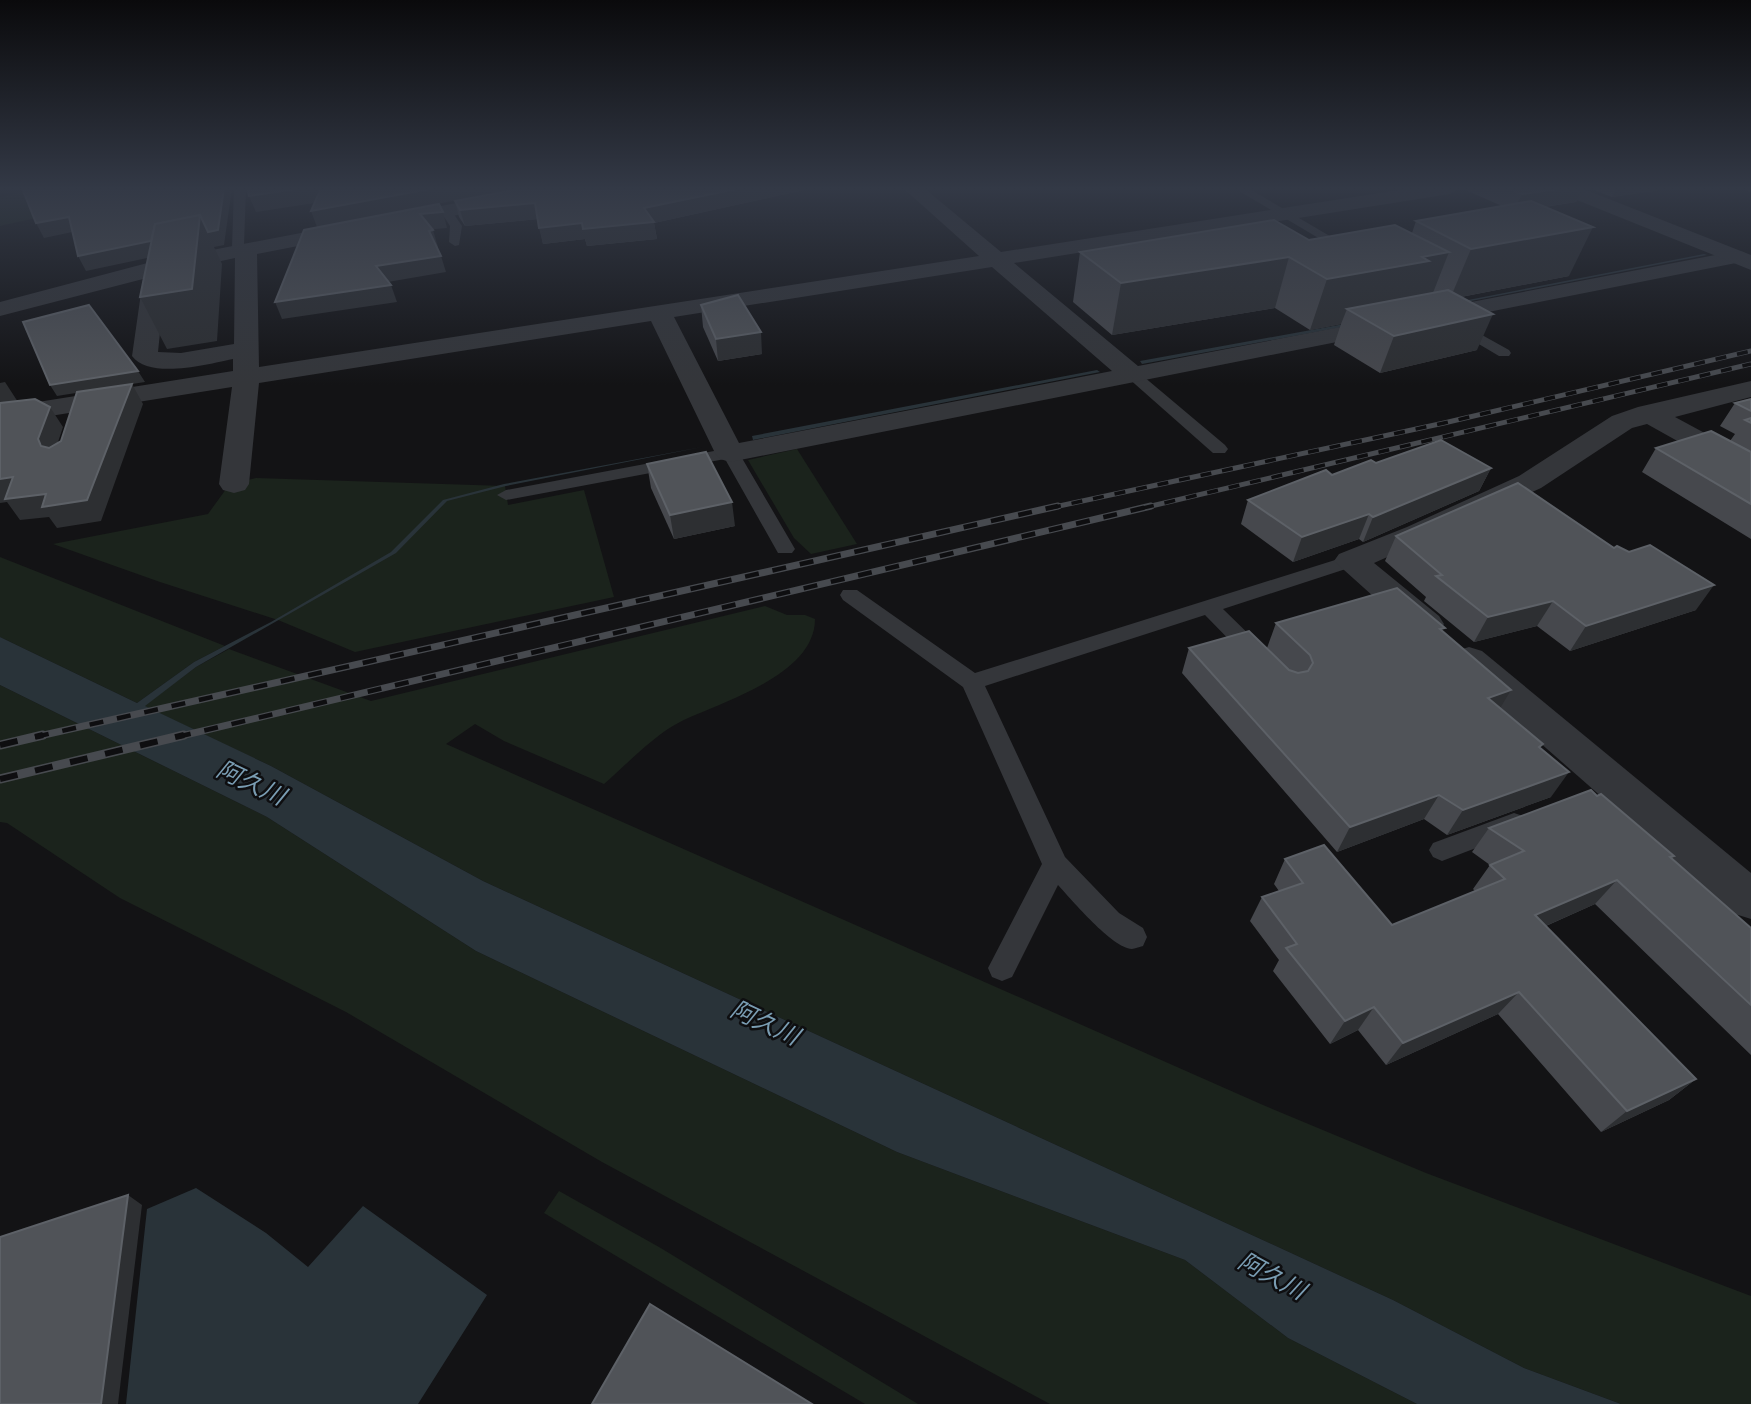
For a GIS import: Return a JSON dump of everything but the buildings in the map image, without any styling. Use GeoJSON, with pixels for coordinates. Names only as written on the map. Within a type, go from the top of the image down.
{"type":"FeatureCollection","features":[{"type":"Feature","properties":{"kind":"street"},"geometry":{"type":"LineString","coordinates":[[0,309],[74,287],[233,254]]}},
{"type":"Feature","properties":{"kind":"street"},"geometry":{"type":"LineString","coordinates":[[234,484],[246,378],[246,254]]}},
{"type":"Feature","properties":{"kind":"street"},"geometry":{"type":"LineString","coordinates":[[989,254],[1132,374]]}},
{"type":"Feature","properties":{"kind":"street"},"geometry":{"type":"LineString","coordinates":[[0,416],[78,415],[246,378],[1030,254]]}},
{"type":"Feature","properties":{"kind":"street"},"geometry":{"type":"LineString","coordinates":[[659,312],[730,453],[1132,374],[1445,308],[1746,258]]}},
{"type":"Feature","properties":{"kind":"street"},"geometry":{"type":"LineString","coordinates":[[155,268],[145,356],[155,360],[174,361],[245,349]]}},
{"type":"Feature","properties":{"kind":"street"},"geometry":{"type":"LineString","coordinates":[[1751,389],[1622,422],[1530,482],[1351,561],[1604,790],[1751,900]]}},
{"type":"Feature","properties":{"kind":"street"},"geometry":{"type":"LineString","coordinates":[[1648,414],[1751,470]]}},
{"type":"Feature","properties":{"kind":"lane"},"geometry":{"type":"LineString","coordinates":[[1354,254],[1368,261]]}},
{"type":"Feature","properties":{"kind":"lane"},"geometry":{"type":"LineString","coordinates":[[1445,308],[1504,353]]}},
{"type":"Feature","properties":{"kind":"lane"},"geometry":{"type":"LineString","coordinates":[[1132,374],[1219,449]]}},
{"type":"Feature","properties":{"kind":"lane"},"geometry":{"type":"LineString","coordinates":[[506,495],[730,453],[785,549]]}},
{"type":"Feature","properties":{"kind":"lane"},"geometry":{"type":"LineString","coordinates":[[972,682],[1351,561]]}},
{"type":"Feature","properties":{"kind":"lane"},"geometry":{"type":"LineString","coordinates":[[850,595],[972,682],[1055,864],[1109,920],[1133,937]]}},
{"type":"Feature","properties":{"kind":"lane"},"geometry":{"type":"LineString","coordinates":[[1208,606],[1271,669]]}},
{"type":"Feature","properties":{"kind":"lane"},"geometry":{"type":"LineString","coordinates":[[1442,850],[1541,813]]}},
{"type":"Feature","properties":{"kind":"lane"},"geometry":{"type":"LineString","coordinates":[[1002,968],[1055,864]]}},
{"type":"Feature","properties":{"kind":"shaded area"},"geometry":{"type":"Polygon","coordinates":[[[797,449],[857,544],[811,554],[794,538],[748,460],[797,449]]]}},
{"type":"Feature","properties":{"kind":"shaded area"},"geometry":{"type":"Polygon","coordinates":[[[256,478],[505,486],[508,505],[584,490],[614,597],[355,652],[278,620],[53,544],[208,514],[229,485],[256,478]]]}},
{"type":"Feature","properties":{"kind":"shaded area"},"geometry":{"type":"Polygon","coordinates":[[[0,557],[225,646],[194,662],[137,703],[0,637],[0,557]]]}},
{"type":"Feature","properties":{"kind":"shaded area"},"geometry":{"type":"Polygon","coordinates":[[[765,606],[787,615],[805,615],[815,619],[811,639],[800,656],[762,684],[670,728],[650,742],[604,784],[504,741],[475,724],[446,744],[1263,1105],[1426,1173],[1751,1296],[1751,1404],[1621,1404],[1524,1368],[1393,1300],[483,881],[271,766],[144,706],[196,667],[229,649],[371,701],[765,606]]]}},
{"type":"Feature","properties":{"kind":"shaded area"},"geometry":{"type":"Polygon","coordinates":[[[0,685],[267,817],[476,951],[897,1152],[1185,1260],[1288,1338],[1417,1404],[1050,1404],[602,1162],[346,1012],[120,898],[7,823],[0,822],[0,685]]]}},
{"type":"Feature","properties":{"kind":"shaded area"},"geometry":{"type":"Polygon","coordinates":[[[559,1191],[659,1247],[918,1404],[865,1404],[544,1213],[559,1191]]]}},
{"type":"Feature","properties":{"kind":"water"},"geometry":{"type":"Polygon","coordinates":[[[1704,254],[1707,255],[1463,301],[1704,254]]]}},
{"type":"Feature","properties":{"kind":"water"},"geometry":{"type":"Polygon","coordinates":[[[1432,308],[1435,310],[1142,364],[1140,361],[1432,308]]]}},
{"type":"Feature","properties":{"kind":"water"},"geometry":{"type":"Polygon","coordinates":[[[1097,370],[1100,372],[753,440],[752,436],[1097,370]]]}},
{"type":"Feature","properties":{"kind":"water","name":"阿久川"},"geometry":{"type":"Polygon","coordinates":[[[702,447],[506,486],[447,501],[396,553],[196,667],[145,706],[271,766],[483,881],[1393,1300],[1524,1368],[1621,1404],[1417,1404],[1288,1338],[1185,1260],[897,1152],[476,951],[267,817],[0,685],[0,637],[137,703],[194,662],[271,622],[391,552],[443,500],[504,484],[702,447]]]}},
{"type":"Feature","properties":{"kind":"water"},"geometry":{"type":"Polygon","coordinates":[[[196,1188],[266,1233],[308,1267],[363,1206],[487,1295],[418,1404],[126,1404],[147,1209],[196,1188]]]}},
{"type":"Feature","properties":{"kind":"railway"},"geometry":{"type":"LineString","coordinates":[[1050,508],[1444,423],[1751,351]]}},
{"type":"Feature","properties":{"kind":"railway"},"geometry":{"type":"LineString","coordinates":[[1143,508],[1751,364]]}},
{"type":"Feature","properties":{"kind":"railway"},"geometry":{"type":"LineString","coordinates":[[35,737],[1058,506]]}},
{"type":"Feature","properties":{"kind":"railway"},"geometry":{"type":"LineString","coordinates":[[177,737],[1151,506]]}},
{"type":"Feature","properties":{"kind":"railway"},"geometry":{"type":"LineString","coordinates":[[0,745],[43,735]]}},
{"type":"Feature","properties":{"kind":"railway"},"geometry":{"type":"LineString","coordinates":[[0,779],[184,735]]}}]}
